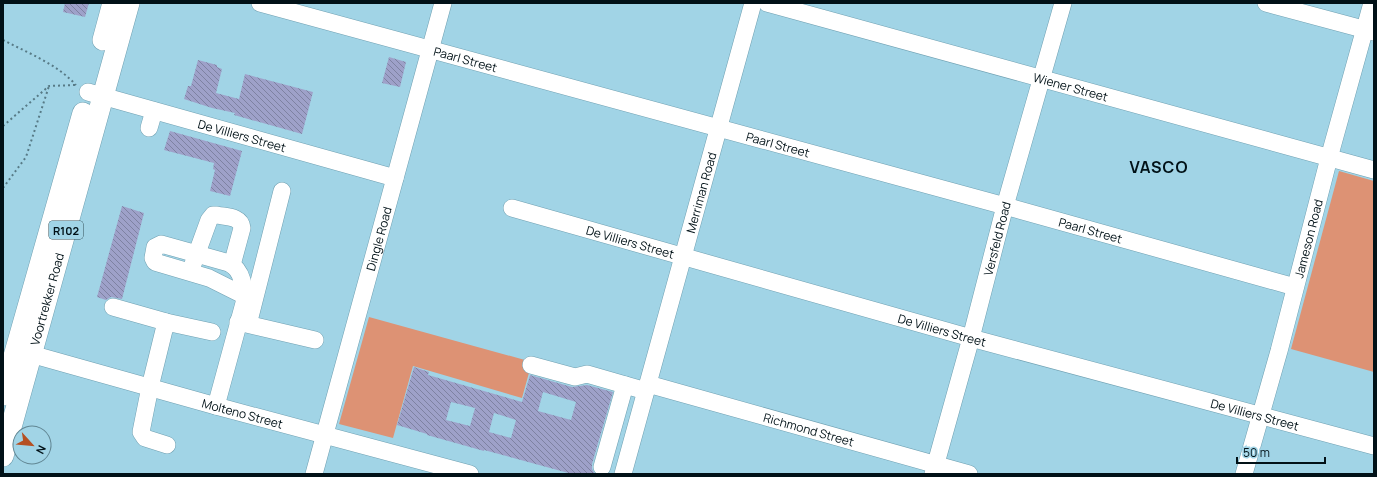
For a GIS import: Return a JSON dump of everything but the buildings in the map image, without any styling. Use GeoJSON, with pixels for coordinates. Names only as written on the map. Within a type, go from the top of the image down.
{"type":"FeatureCollection","features":[{"type":"Feature","properties":{"kind":"main road","name":"Voortrekker Road"},"geometry":{"type":"LineString","coordinates":[[3,456],[24,351],[95,94],[113,3]]}},
{"type":"Feature","properties":{"kind":"main road","name":"Voortrekker Road"},"geometry":{"type":"LineString","coordinates":[[95,94],[129,3]]}},
{"type":"Feature","properties":{"kind":"main road","name":"Voortrekker Road"},"geometry":{"type":"LineString","coordinates":[[3,395],[24,351]]}},
{"type":"Feature","properties":{"kind":"street","name":"Paarl Street"},"geometry":{"type":"LineString","coordinates":[[260,3],[1295,286]]}},
{"type":"Feature","properties":{"kind":"street","name":"Dingle Road"},"geometry":{"type":"LineString","coordinates":[[314,474],[443,3]]}},
{"type":"Feature","properties":{"kind":"street","name":"Merriman Road"},"geometry":{"type":"LineString","coordinates":[[623,474],[753,3]]}},
{"type":"Feature","properties":{"kind":"street","name":"Wiener Street"},"geometry":{"type":"LineString","coordinates":[[767,3],[1374,170]]}},
{"type":"Feature","properties":{"kind":"street","name":"Versfeld Road"},"geometry":{"type":"LineString","coordinates":[[934,469],[971,338],[1005,206],[1063,3]]}},
{"type":"Feature","properties":{"kind":"street"},"geometry":{"type":"LineString","coordinates":[[1266,3],[1369,31]]}},
{"type":"Feature","properties":{"kind":"street","name":"Jameson Road"},"geometry":{"type":"LineString","coordinates":[[1244,474],[1329,158],[1369,31],[1372,3]]}},
{"type":"Feature","properties":{"kind":"street","name":"De Villiers Street"},"geometry":{"type":"LineString","coordinates":[[95,94],[395,178]]}},
{"type":"Feature","properties":{"kind":"street"},"geometry":{"type":"LineString","coordinates":[[149,128],[154,111]]}},
{"type":"Feature","properties":{"kind":"street"},"geometry":{"type":"LineString","coordinates":[[216,406],[243,323],[282,191]]}},
{"type":"Feature","properties":{"kind":"street","name":"De Villiers Street"},"geometry":{"type":"LineString","coordinates":[[512,208],[971,338],[1374,446]]}},
{"type":"Feature","properties":{"kind":"street"},"geometry":{"type":"LineString","coordinates":[[190,272],[210,217],[216,215],[238,220],[242,224],[242,228],[228,263],[225,266],[224,272],[215,280]]}},
{"type":"Feature","properties":{"kind":"street"},"geometry":{"type":"LineString","coordinates":[[243,295],[215,280],[155,262],[153,258],[156,245],[161,244],[228,263],[238,270],[242,281],[244,303],[243,323]]}},
{"type":"Feature","properties":{"kind":"street"},"geometry":{"type":"LineString","coordinates":[[114,307],[166,322],[212,332]]}},
{"type":"Feature","properties":{"kind":"street"},"geometry":{"type":"LineString","coordinates":[[166,322],[140,432],[145,438],[166,445]]}},
{"type":"Feature","properties":{"kind":"street"},"geometry":{"type":"LineString","coordinates":[[243,323],[315,340]]}},
{"type":"Feature","properties":{"kind":"street","name":"Molteno Street"},"geometry":{"type":"LineString","coordinates":[[24,351],[216,406],[470,474]]}},
{"type":"Feature","properties":{"kind":"street","name":"Richmond Street"},"geometry":{"type":"LineString","coordinates":[[531,365],[575,377],[587,374],[626,385],[647,387],[934,469],[969,474]]}},
{"type":"Feature","properties":{"kind":"street"},"geometry":{"type":"LineString","coordinates":[[602,467],[626,385]]}},
{"type":"Feature","properties":{"kind":"path"},"geometry":{"type":"LineString","coordinates":[[3,40],[56,67],[76,85],[49,86],[3,126]]}},
{"type":"Feature","properties":{"kind":"path"},"geometry":{"type":"LineString","coordinates":[[3,188],[26,157],[49,86]]}},
{"type":"Feature","properties":{"kind":"shaded area"},"geometry":{"type":"Polygon","coordinates":[[[1339,171],[1374,181],[1374,372],[1291,349],[1339,171]]]}},
{"type":"Feature","properties":{"kind":"shaded area"},"geometry":{"type":"Polygon","coordinates":[[[369,317],[532,362],[522,398],[413,366],[393,438],[339,424],[369,317]]]}},
{"type":"Feature","properties":{"kind":"district","name":"VASCO"},"geometry":{"type":"Point","coordinates":[1159,167]}}]}
